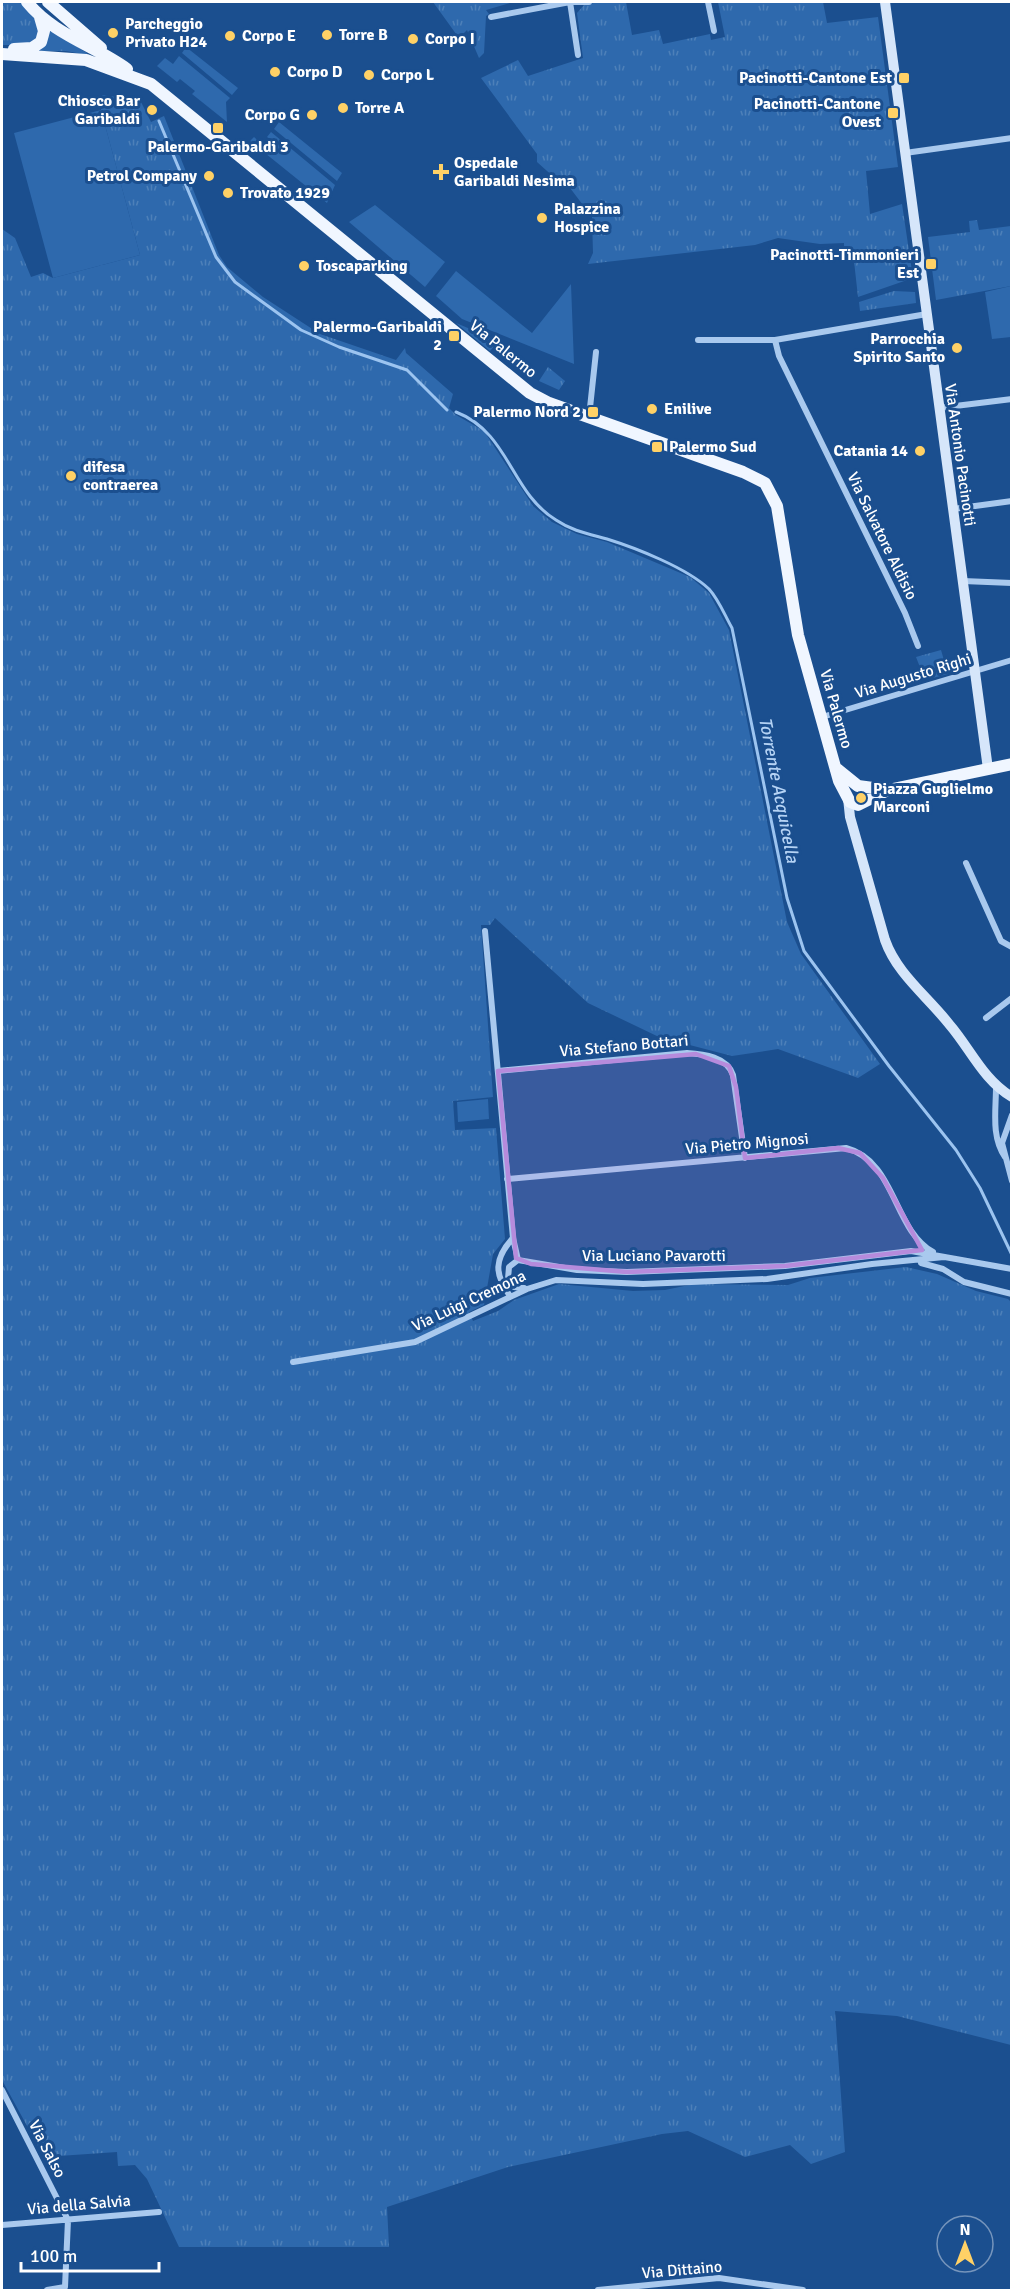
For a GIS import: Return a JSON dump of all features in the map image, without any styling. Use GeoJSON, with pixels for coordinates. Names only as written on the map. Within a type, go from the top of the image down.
{"type":"FeatureCollection","features":[{"type":"Feature","properties":{"kind":"main road"},"geometry":{"type":"LineString","coordinates":[[27,2],[40,17],[92,50],[115,60]]}},
{"type":"Feature","properties":{"kind":"main road"},"geometry":{"type":"LineString","coordinates":[[48,2],[138,77]]}},
{"type":"Feature","properties":{"kind":"main road","name":"Via Antonio Pacinotti"},"geometry":{"type":"LineString","coordinates":[[885,2],[988,769]]}},
{"type":"Feature","properties":{"kind":"main road"},"geometry":{"type":"LineString","coordinates":[[2,54],[29,49],[43,40],[44,27],[40,17]]}},
{"type":"Feature","properties":{"kind":"main road","name":"Via Palermo"},"geometry":{"type":"LineString","coordinates":[[2,54],[86,60],[138,77],[162,90],[530,393],[549,403],[755,477],[770,489],[781,524],[798,634],[839,781],[848,796]]}},
{"type":"Feature","properties":{"kind":"main road"},"geometry":{"type":"LineString","coordinates":[[848,796],[854,804],[864,802],[888,790],[1011,764]]}},
{"type":"Feature","properties":{"kind":"main road"},"geometry":{"type":"LineString","coordinates":[[835,766],[867,793],[856,819],[855,835]]}},
{"type":"Feature","properties":{"kind":"main road"},"geometry":{"type":"LineString","coordinates":[[888,790],[860,786],[851,788],[848,796],[855,835],[885,940],[893,960],[950,1024],[996,1087],[1011,1096]]}},
{"type":"Feature","properties":{"kind":"street"},"geometry":{"type":"LineString","coordinates":[[571,2],[578,55]]}},
{"type":"Feature","properties":{"kind":"street"},"geometry":{"type":"LineString","coordinates":[[491,17],[571,2],[589,2]]}},
{"type":"Feature","properties":{"kind":"street"},"geometry":{"type":"LineString","coordinates":[[708,2],[714,31]]}},
{"type":"Feature","properties":{"kind":"street"},"geometry":{"type":"LineString","coordinates":[[905,153],[1011,138]]}},
{"type":"Feature","properties":{"kind":"street"},"geometry":{"type":"LineString","coordinates":[[698,340],[775,340],[927,314]]}},
{"type":"Feature","properties":{"kind":"street","name":"Via Salvatore Aldisio"},"geometry":{"type":"LineString","coordinates":[[775,340],[778,356],[905,613],[918,646]]}},
{"type":"Feature","properties":{"kind":"street"},"geometry":{"type":"LineString","coordinates":[[589,417],[596,352]]}},
{"type":"Feature","properties":{"kind":"street"},"geometry":{"type":"LineString","coordinates":[[939,408],[1011,399]]}},
{"type":"Feature","properties":{"kind":"street"},"geometry":{"type":"LineString","coordinates":[[952,509],[1011,501]]}},
{"type":"Feature","properties":{"kind":"street"},"geometry":{"type":"LineString","coordinates":[[963,582],[1011,583]]}},
{"type":"Feature","properties":{"kind":"street","name":"Via Augusto Righi"},"geometry":{"type":"LineString","coordinates":[[822,717],[1011,660]]}},
{"type":"Feature","properties":{"kind":"street"},"geometry":{"type":"LineString","coordinates":[[966,863],[1001,941],[1011,947]]}},
{"type":"Feature","properties":{"kind":"street"},"geometry":{"type":"LineString","coordinates":[[485,931],[507,1179],[513,1238],[518,1260],[509,1267],[508,1279],[514,1287],[526,1288]]}},
{"type":"Feature","properties":{"kind":"street"},"geometry":{"type":"LineString","coordinates":[[986,1018],[1011,998]]}},
{"type":"Feature","properties":{"kind":"street","name":"Via Stefano Bottari"},"geometry":{"type":"LineString","coordinates":[[498,1071],[687,1053],[715,1058],[729,1066],[734,1075],[745,1158]]}},
{"type":"Feature","properties":{"kind":"street"},"geometry":{"type":"LineString","coordinates":[[996,1087],[996,1133],[998,1144],[1008,1157]]}},
{"type":"Feature","properties":{"kind":"street"},"geometry":{"type":"LineString","coordinates":[[1011,1115],[1002,1139],[1008,1157],[1011,1180]]}},
{"type":"Feature","properties":{"kind":"street","name":"Via Pietro Mignosi"},"geometry":{"type":"LineString","coordinates":[[507,1179],[838,1149],[860,1153],[876,1167],[922,1249]]}},
{"type":"Feature","properties":{"kind":"street"},"geometry":{"type":"LineString","coordinates":[[510,1296],[502,1285],[497,1269],[501,1252],[513,1238]]}},
{"type":"Feature","properties":{"kind":"street"},"geometry":{"type":"LineString","coordinates":[[922,1249],[936,1254],[1011,1269]]}},
{"type":"Feature","properties":{"kind":"street","name":"Via Luciano Pavarotti"},"geometry":{"type":"LineString","coordinates":[[518,1260],[577,1270],[627,1272],[785,1266],[922,1249]]}},
{"type":"Feature","properties":{"kind":"street"},"geometry":{"type":"LineString","coordinates":[[950,1257],[952,1273]]}},
{"type":"Feature","properties":{"kind":"street","name":"Via Luigi Cremona"},"geometry":{"type":"LineString","coordinates":[[294,1362],[415,1342],[526,1288],[565,1280],[643,1284],[767,1279],[872,1264],[950,1257]]}},
{"type":"Feature","properties":{"kind":"street","name":"Via Luigi Cremona"},"geometry":{"type":"LineString","coordinates":[[908,1261],[934,1266],[952,1273],[964,1282],[1011,1294]]}},
{"type":"Feature","properties":{"kind":"street","name":"Via Salso"},"geometry":{"type":"LineString","coordinates":[[2,2090],[68,2220]]}},
{"type":"Feature","properties":{"kind":"street","name":"Via della Salvia"},"geometry":{"type":"LineString","coordinates":[[2,2225],[159,2212]]}},
{"type":"Feature","properties":{"kind":"street"},"geometry":{"type":"LineString","coordinates":[[47,2290],[65,2287],[68,2220]]}},
{"type":"Feature","properties":{"kind":"street","name":"Via Dittaino"},"geometry":{"type":"LineString","coordinates":[[598,2290],[637,2289],[719,2278],[804,2290]]}},
{"type":"Feature","properties":{"kind":"highlighted area"},"geometry":{"type":"Polygon","coordinates":[[[696,1054],[729,1066],[736,1087],[745,1158],[838,1148],[860,1153],[883,1178],[922,1250],[785,1266],[627,1272],[531,1264],[516,1258],[498,1071],[696,1054]]]}},
{"type":"Feature","properties":{"kind":"green space"},"geometry":{"type":"Polygon","coordinates":[[[2,2],[21,2],[39,24],[38,40],[24,45],[2,45],[2,2]]]}},
{"type":"Feature","properties":{"kind":"green space"},"geometry":{"type":"Polygon","coordinates":[[[433,2],[513,2],[486,10],[489,14],[486,16],[484,53],[479,58],[467,30],[459,38],[433,2]]]}},
{"type":"Feature","properties":{"kind":"green space"},"geometry":{"type":"Polygon","coordinates":[[[598,2],[626,2],[632,35],[659,30],[663,44],[710,34],[711,40],[725,37],[718,2],[823,2],[827,23],[878,17],[898,167],[866,171],[870,214],[902,204],[913,278],[858,297],[853,252],[844,252],[844,243],[820,244],[778,238],[755,245],[588,264],[593,253],[592,217],[561,176],[556,179],[537,162],[537,154],[481,78],[518,60],[528,76],[583,58],[577,13],[584,5],[598,2]]]}},
{"type":"Feature","properties":{"kind":"green space"},"geometry":{"type":"Polygon","coordinates":[[[49,29],[87,55],[66,51],[37,51],[49,29]]]}},
{"type":"Feature","properties":{"kind":"green space"},"geometry":{"type":"Polygon","coordinates":[[[186,47],[238,88],[232,95],[182,53],[186,47]]]}},
{"type":"Feature","properties":{"kind":"green space"},"geometry":{"type":"Polygon","coordinates":[[[179,56],[230,98],[226,102],[227,122],[192,94],[195,91],[180,79],[177,82],[157,66],[165,58],[173,64],[179,56]]]}},
{"type":"Feature","properties":{"kind":"green space"},"geometry":{"type":"Polygon","coordinates":[[[102,95],[140,100],[151,122],[164,116],[219,255],[227,267],[263,297],[320,334],[396,360],[405,348],[406,353],[453,394],[449,408],[456,415],[484,431],[533,506],[552,522],[577,534],[607,542],[690,577],[709,593],[729,630],[787,922],[801,954],[880,1064],[858,1078],[778,1049],[732,1056],[659,1037],[588,1003],[495,918],[490,925],[481,925],[493,1097],[453,1101],[455,1130],[496,1128],[505,1239],[493,1254],[484,1305],[469,1312],[473,1321],[498,1311],[514,1300],[559,1284],[633,1291],[665,1290],[694,1284],[788,1285],[810,1278],[906,1267],[937,1274],[976,1291],[1008,1299],[1011,1302],[1011,2045],[897,2016],[835,2011],[845,2152],[811,2164],[790,2145],[745,2157],[688,2131],[662,2134],[508,2167],[387,2207],[389,2247],[179,2247],[147,2179],[135,2165],[118,2166],[117,2152],[44,2157],[2,2080],[2,229],[15,238],[31,277],[43,273],[53,278],[140,255],[101,110],[102,95]]]}},
{"type":"Feature","properties":{"kind":"green space"},"geometry":{"type":"Polygon","coordinates":[[[101,110],[140,255],[53,278],[14,133],[101,110]]]}},
{"type":"Feature","properties":{"kind":"green space"},"geometry":{"type":"Polygon","coordinates":[[[279,122],[342,173],[337,181],[274,129],[279,122]]]}},
{"type":"Feature","properties":{"kind":"green space"},"geometry":{"type":"Polygon","coordinates":[[[271,132],[335,185],[327,203],[250,141],[254,137],[267,149],[273,141],[267,137],[271,132]]]}},
{"type":"Feature","properties":{"kind":"green space"},"geometry":{"type":"Polygon","coordinates":[[[375,205],[445,262],[425,287],[349,222],[375,205]]]}},
{"type":"Feature","properties":{"kind":"green space"},"geometry":{"type":"Polygon","coordinates":[[[977,220],[979,230],[1011,226],[1011,286],[936,300],[928,237],[970,232],[969,221],[977,220]]]}},
{"type":"Feature","properties":{"kind":"green space"},"geometry":{"type":"Polygon","coordinates":[[[456,271],[532,333],[571,284],[574,364],[462,319],[436,296],[456,271]]]}},
{"type":"Feature","properties":{"kind":"green space"},"geometry":{"type":"Polygon","coordinates":[[[1011,286],[1011,337],[992,339],[985,292],[1011,286]]]}},
{"type":"Feature","properties":{"kind":"green space"},"geometry":{"type":"Polygon","coordinates":[[[894,291],[915,292],[916,303],[860,311],[859,302],[894,291]]]}},
{"type":"Feature","properties":{"kind":"green space"},"geometry":{"type":"Polygon","coordinates":[[[456,323],[499,341],[490,351],[456,323]]]}},
{"type":"Feature","properties":{"kind":"green space"},"geometry":{"type":"Polygon","coordinates":[[[548,367],[565,381],[559,390],[539,381],[548,367]]]}},
{"type":"Feature","properties":{"kind":"green space"},"geometry":{"type":"Polygon","coordinates":[[[941,650],[948,674],[925,680],[916,657],[941,650]]]}},
{"type":"Feature","properties":{"kind":"green space"},"geometry":{"type":"Polygon","coordinates":[[[488,1099],[489,1119],[458,1122],[457,1102],[488,1099]]]}},
{"type":"Feature","properties":{"kind":"waterway","name":"Torrente Acquicella"},"geometry":{"type":"LineString","coordinates":[[159,121],[216,257],[235,282],[301,330],[339,347],[407,370],[447,410]]}},
{"type":"Feature","properties":{"kind":"waterway","name":"Torrente Acquicella"},"geometry":{"type":"LineString","coordinates":[[456,412],[474,422],[488,434],[529,494],[556,520],[574,530],[607,539],[661,559],[699,581],[716,598],[732,628],[787,898],[804,951],[889,1066],[956,1150],[980,1188],[1012,1255]]}},
{"type":"Feature","properties":{"kind":"place","name":"Parcheggio Privato H24"},"geometry":{"type":"Point","coordinates":[113,33]}},
{"type":"Feature","properties":{"kind":"place","name":"Torre B"},"geometry":{"type":"Point","coordinates":[327,35]}},
{"type":"Feature","properties":{"kind":"place","name":"Corpo E"},"geometry":{"type":"Point","coordinates":[230,36]}},
{"type":"Feature","properties":{"kind":"place","name":"Corpo I"},"geometry":{"type":"Point","coordinates":[413,39]}},
{"type":"Feature","properties":{"kind":"place","name":"Corpo D"},"geometry":{"type":"Point","coordinates":[275,72]}},
{"type":"Feature","properties":{"kind":"place","name":"Corpo L"},"geometry":{"type":"Point","coordinates":[369,75]}},
{"type":"Feature","properties":{"kind":"place","name":"Pacinotti-Cantone Est"},"geometry":{"type":"Point","coordinates":[904,78]}},
{"type":"Feature","properties":{"kind":"place","name":"Torre A"},"geometry":{"type":"Point","coordinates":[343,108]}},
{"type":"Feature","properties":{"kind":"place","name":"Chiosco Bar Garibaldi"},"geometry":{"type":"Point","coordinates":[152,110]}},
{"type":"Feature","properties":{"kind":"place","name":"Pacinotti-Cantone Ovest"},"geometry":{"type":"Point","coordinates":[893,113]}},
{"type":"Feature","properties":{"kind":"place","name":"Corpo G"},"geometry":{"type":"Point","coordinates":[312,115]}},
{"type":"Feature","properties":{"kind":"place","name":"Palermo-Garibaldi 3"},"geometry":{"type":"Point","coordinates":[218,128]}},
{"type":"Feature","properties":{"kind":"place","name":"Ospedale Garibaldi Nesima"},"geometry":{"type":"Point","coordinates":[441,172]}},
{"type":"Feature","properties":{"kind":"place","name":"Petrol Company"},"geometry":{"type":"Point","coordinates":[209,176]}},
{"type":"Feature","properties":{"kind":"place","name":"Trovato 1929"},"geometry":{"type":"Point","coordinates":[228,193]}},
{"type":"Feature","properties":{"kind":"place","name":"Palazzina Hospice"},"geometry":{"type":"Point","coordinates":[542,218]}},
{"type":"Feature","properties":{"kind":"place","name":"Pacinotti-Timmonieri Est"},"geometry":{"type":"Point","coordinates":[931,264]}},
{"type":"Feature","properties":{"kind":"place","name":"Toscaparking"},"geometry":{"type":"Point","coordinates":[304,266]}},
{"type":"Feature","properties":{"kind":"place","name":"Palermo-Garibaldi 2"},"geometry":{"type":"Point","coordinates":[454,336]}},
{"type":"Feature","properties":{"kind":"place","name":"Parrocchia Spirito Santo"},"geometry":{"type":"Point","coordinates":[957,348]}},
{"type":"Feature","properties":{"kind":"place","name":"Enilive"},"geometry":{"type":"Point","coordinates":[652,409]}},
{"type":"Feature","properties":{"kind":"place","name":"Palermo Nord 2"},"geometry":{"type":"Point","coordinates":[593,412]}},
{"type":"Feature","properties":{"kind":"place","name":"Palermo Sud"},"geometry":{"type":"Point","coordinates":[657,447]}},
{"type":"Feature","properties":{"kind":"place","name":"Catania 14"},"geometry":{"type":"Point","coordinates":[920,451]}},
{"type":"Feature","properties":{"kind":"place","name":"difesa contraerea"},"geometry":{"type":"Point","coordinates":[71,476]}},
{"type":"Feature","properties":{"kind":"place","name":"Piazza Guglielmo Marconi"},"geometry":{"type":"Point","coordinates":[861,798]}}]}
